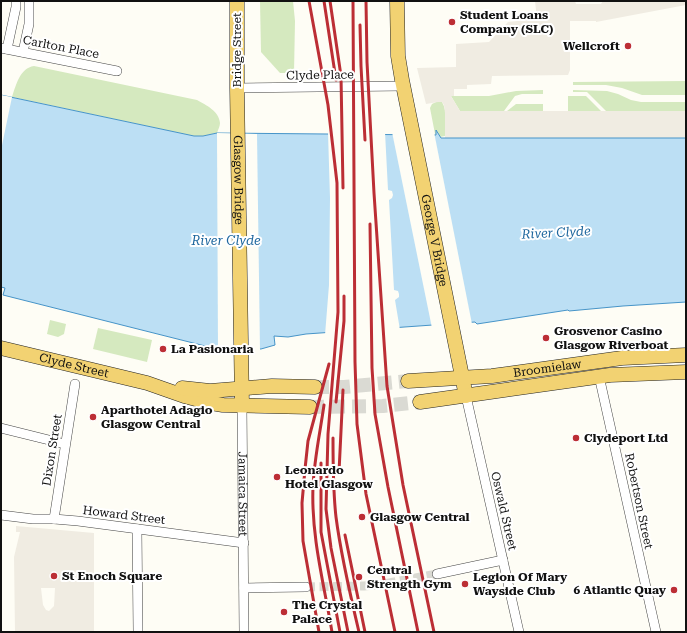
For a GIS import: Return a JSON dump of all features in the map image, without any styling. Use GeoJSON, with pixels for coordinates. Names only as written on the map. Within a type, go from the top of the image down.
{"type":"FeatureCollection","features":[{"type":"Feature","properties":{"kind":"main road","name":"Bridge Street"},"geometry":{"type":"LineString","coordinates":[[237,1],[237,94]]}},
{"type":"Feature","properties":{"kind":"main road","name":"George V Bridge"},"geometry":{"type":"LineString","coordinates":[[397,1],[398,56],[404,92],[466,396]]}},
{"type":"Feature","properties":{"kind":"main road","name":"Glasgow Bridge"},"geometry":{"type":"LineString","coordinates":[[237,94],[241,356]]}},
{"type":"Feature","properties":{"kind":"main road","name":"Clyde Street"},"geometry":{"type":"LineString","coordinates":[[1,348],[147,383],[184,396],[211,403],[242,405]]}},
{"type":"Feature","properties":{"kind":"main road","name":"Broomielaw"},"geometry":{"type":"LineString","coordinates":[[408,381],[492,376],[622,358],[686,355]]}},
{"type":"Feature","properties":{"kind":"main road","name":"Jamaica Street"},"geometry":{"type":"LineString","coordinates":[[241,356],[242,405]]}},
{"type":"Feature","properties":{"kind":"main road","name":"Broomielaw"},"geometry":{"type":"LineString","coordinates":[[420,402],[599,376],[686,372]]}},
{"type":"Feature","properties":{"kind":"main road","name":"Clyde Street"},"geometry":{"type":"LineString","coordinates":[[147,383],[210,391],[241,388]]}},
{"type":"Feature","properties":{"kind":"main road"},"geometry":{"type":"LineString","coordinates":[[241,388],[272,386],[315,387]]}},
{"type":"Feature","properties":{"kind":"main road"},"geometry":{"type":"LineString","coordinates":[[242,405],[310,407]]}},
{"type":"Feature","properties":{"kind":"street"},"geometry":{"type":"LineString","coordinates":[[4,49],[16,7],[16,1]]}},
{"type":"Feature","properties":{"kind":"street"},"geometry":{"type":"LineString","coordinates":[[23,52],[29,24],[29,1]]}},
{"type":"Feature","properties":{"kind":"street","name":"Carlton Place"},"geometry":{"type":"LineString","coordinates":[[4,49],[117,71]]}},
{"type":"Feature","properties":{"kind":"street","name":"Clyde Place"},"geometry":{"type":"LineString","coordinates":[[237,94],[404,92]]}},
{"type":"Feature","properties":{"kind":"street","name":"Robertson Street"},"geometry":{"type":"LineString","coordinates":[[599,376],[656,632]]}},
{"type":"Feature","properties":{"kind":"street","name":"Dixon Street"},"geometry":{"type":"LineString","coordinates":[[54,519],[75,384]]}},
{"type":"Feature","properties":{"kind":"street","name":"Oswald Street"},"geometry":{"type":"LineString","coordinates":[[466,396],[519,632]]}},
{"type":"Feature","properties":{"kind":"street","name":"Jamaica Street"},"geometry":{"type":"LineString","coordinates":[[242,405],[244,632]]}},
{"type":"Feature","properties":{"kind":"street"},"geometry":{"type":"LineString","coordinates":[[1,428],[65,444]]}},
{"type":"Feature","properties":{"kind":"street","name":"Howard Street"},"geometry":{"type":"LineString","coordinates":[[1,514],[33,519],[54,519],[244,543]]}},
{"type":"Feature","properties":{"kind":"street"},"geometry":{"type":"LineString","coordinates":[[137,529],[138,632]]}},
{"type":"Feature","properties":{"kind":"street"},"geometry":{"type":"LineString","coordinates":[[437,574],[503,560]]}},
{"type":"Feature","properties":{"kind":"street"},"geometry":{"type":"LineString","coordinates":[[244,588],[306,587]]}},
{"type":"Feature","properties":{"kind":"green space"},"geometry":{"type":"Polygon","coordinates":[[[260,1],[293,1],[295,21],[294,73],[280,73],[261,52],[260,1]]]}},
{"type":"Feature","properties":{"kind":"green space"},"geometry":{"type":"Polygon","coordinates":[[[34,66],[197,100],[208,106],[217,115],[220,123],[217,133],[194,136],[12,97],[19,78],[25,70],[34,66]]]}},
{"type":"Feature","properties":{"kind":"green space"},"geometry":{"type":"Polygon","coordinates":[[[686,81],[686,95],[642,95],[622,88],[606,85],[573,85],[573,82],[686,81]]]}},
{"type":"Feature","properties":{"kind":"green space"},"geometry":{"type":"Polygon","coordinates":[[[543,90],[543,94],[522,94],[515,96],[504,111],[460,111],[451,96],[489,96],[516,91],[543,90]]]}},
{"type":"Feature","properties":{"kind":"green space"},"geometry":{"type":"Polygon","coordinates":[[[573,90],[607,91],[641,102],[686,102],[686,111],[606,111],[587,92],[573,92],[573,90]]]}},
{"type":"Feature","properties":{"kind":"green space"},"geometry":{"type":"Polygon","coordinates":[[[568,96],[586,96],[601,111],[568,111],[568,96]]]}},
{"type":"Feature","properties":{"kind":"green space"},"geometry":{"type":"Polygon","coordinates":[[[442,102],[446,115],[445,136],[440,137],[436,131],[436,135],[435,134],[430,108],[432,104],[442,102]]]}},
{"type":"Feature","properties":{"kind":"green space"},"geometry":{"type":"Polygon","coordinates":[[[516,104],[543,104],[543,111],[507,111],[516,104]]]}},
{"type":"Feature","properties":{"kind":"green space"},"geometry":{"type":"Polygon","coordinates":[[[50,320],[66,324],[64,334],[58,337],[47,334],[50,320]]]}},
{"type":"Feature","properties":{"kind":"green space"},"geometry":{"type":"Polygon","coordinates":[[[98,328],[152,340],[147,362],[93,349],[98,328]]]}},
{"type":"Feature","properties":{"kind":"shaded area"},"geometry":{"type":"Polygon","coordinates":[[[535,1],[575,1],[576,4],[601,4],[603,1],[686,1],[686,5],[596,22],[570,21],[570,70],[568,75],[492,76],[491,84],[467,85],[467,89],[454,89],[454,96],[451,96],[460,111],[686,111],[686,138],[445,138],[444,105],[442,102],[426,104],[417,68],[456,67],[456,44],[489,42],[508,22],[537,19],[535,1]]]}},
{"type":"Feature","properties":{"kind":"shaded area","name":"St Enoch Square"},"geometry":{"type":"Polygon","coordinates":[[[16,526],[94,533],[94,632],[15,632],[14,557],[20,532],[16,532],[16,526]],[[41,588],[43,605],[46,610],[49,611],[54,606],[55,588],[41,588]]]}},
{"type":"Feature","properties":{"kind":"water","name":"River Clyde"},"geometry":{"type":"Polygon","coordinates":[[[1,95],[194,136],[217,133],[436,135],[436,130],[441,138],[686,138],[686,302],[568,310],[477,324],[475,322],[306,334],[288,337],[274,336],[275,345],[261,349],[217,349],[3,295],[5,288],[1,287],[1,95]]]}},
{"type":"Feature","properties":{"kind":"pier"},"geometry":{"type":"Polygon","coordinates":[[[1,95],[12,97],[1,150],[1,95]]]}},
{"type":"Feature","properties":{"kind":"pier"},"geometry":{"type":"Polygon","coordinates":[[[328,132],[385,132],[388,190],[392,191],[393,195],[389,200],[394,290],[398,291],[399,294],[399,297],[395,300],[400,330],[325,335],[329,285],[330,198],[328,132]]]}},
{"type":"Feature","properties":{"kind":"pier"},"geometry":{"type":"Polygon","coordinates":[[[392,132],[434,132],[472,324],[432,328],[392,132]]]}},
{"type":"Feature","properties":{"kind":"pier"},"geometry":{"type":"Polygon","coordinates":[[[217,133],[257,134],[260,351],[218,351],[217,133]]]}},
{"type":"Feature","properties":{"kind":"tunnel"},"geometry":{"type":"LineString","coordinates":[[315,387],[344,387],[408,381]]}},
{"type":"Feature","properties":{"kind":"tunnel"},"geometry":{"type":"LineString","coordinates":[[310,407],[383,406],[420,402]]}},
{"type":"Feature","properties":{"kind":"tunnel"},"geometry":{"type":"LineString","coordinates":[[306,587],[364,586],[384,584],[437,574]]}},
{"type":"Feature","properties":{"kind":"railway"},"geometry":{"type":"LineString","coordinates":[[309,1],[328,105],[337,183],[338,312],[328,434],[326,509],[331,548],[348,632]]}},
{"type":"Feature","properties":{"kind":"railway"},"geometry":{"type":"LineString","coordinates":[[324,1],[336,80]]}},
{"type":"Feature","properties":{"kind":"railway"},"geometry":{"type":"LineString","coordinates":[[330,1],[341,76],[343,188]]}},
{"type":"Feature","properties":{"kind":"railway"},"geometry":{"type":"LineString","coordinates":[[353,1],[355,362],[357,424],[366,494],[395,632]]}},
{"type":"Feature","properties":{"kind":"railway"},"geometry":{"type":"LineString","coordinates":[[366,1],[367,62],[374,193],[387,386],[403,485],[434,632]]}},
{"type":"Feature","properties":{"kind":"railway"},"geometry":{"type":"LineString","coordinates":[[360,25],[365,140]]}},
{"type":"Feature","properties":{"kind":"railway"},"geometry":{"type":"LineString","coordinates":[[370,224],[372,368],[375,414],[388,487],[418,632]]}},
{"type":"Feature","properties":{"kind":"railway"},"geometry":{"type":"LineString","coordinates":[[336,402],[344,321],[344,296]]}},
{"type":"Feature","properties":{"kind":"railway"},"geometry":{"type":"LineString","coordinates":[[319,632],[303,541],[302,503],[308,441],[329,364]]}},
{"type":"Feature","properties":{"kind":"railway"},"geometry":{"type":"LineString","coordinates":[[339,472],[343,390]]}},
{"type":"Feature","properties":{"kind":"railway"},"geometry":{"type":"LineString","coordinates":[[324,405],[317,446],[313,487],[313,505],[316,542],[332,632]]}},
{"type":"Feature","properties":{"kind":"railway"},"geometry":{"type":"LineString","coordinates":[[333,438],[334,487],[338,532],[359,632]]}},
{"type":"Feature","properties":{"kind":"railway"},"geometry":{"type":"LineString","coordinates":[[321,463],[321,532],[340,632]]}},
{"type":"Feature","properties":{"kind":"railway"},"geometry":{"type":"LineString","coordinates":[[345,535],[365,632]]}},
{"type":"Feature","properties":{"kind":"place","name":"Student Loans Company (SLC)"},"geometry":{"type":"Point","coordinates":[452,22]}},
{"type":"Feature","properties":{"kind":"place","name":"Wellcroft"},"geometry":{"type":"Point","coordinates":[628,46]}},
{"type":"Feature","properties":{"kind":"place","name":"Grosvenor Casino Glasgow Riverboat"},"geometry":{"type":"Point","coordinates":[546,338]}},
{"type":"Feature","properties":{"kind":"place","name":"La Pasionaria"},"geometry":{"type":"Point","coordinates":[163,349]}},
{"type":"Feature","properties":{"kind":"place","name":"Aparthotel Adagio Glasgow Central"},"geometry":{"type":"Point","coordinates":[93,417]}},
{"type":"Feature","properties":{"kind":"place","name":"Clydeport Ltd"},"geometry":{"type":"Point","coordinates":[576,438]}},
{"type":"Feature","properties":{"kind":"place","name":"Leonardo Hotel Glasgow"},"geometry":{"type":"Point","coordinates":[277,477]}},
{"type":"Feature","properties":{"kind":"place","name":"Glasgow Central"},"geometry":{"type":"Point","coordinates":[362,517]}},
{"type":"Feature","properties":{"kind":"place","name":"St Enoch Square"},"geometry":{"type":"Point","coordinates":[54,576]}},
{"type":"Feature","properties":{"kind":"place","name":"Central Strength Gym"},"geometry":{"type":"Point","coordinates":[359,577]}},
{"type":"Feature","properties":{"kind":"place","name":"Legion Of Mary Wayside Club"},"geometry":{"type":"Point","coordinates":[465,584]}},
{"type":"Feature","properties":{"kind":"place","name":"6 Atlantic Quay"},"geometry":{"type":"Point","coordinates":[674,590]}},
{"type":"Feature","properties":{"kind":"place","name":"The Crystal Palace"},"geometry":{"type":"Point","coordinates":[284,612]}}]}
